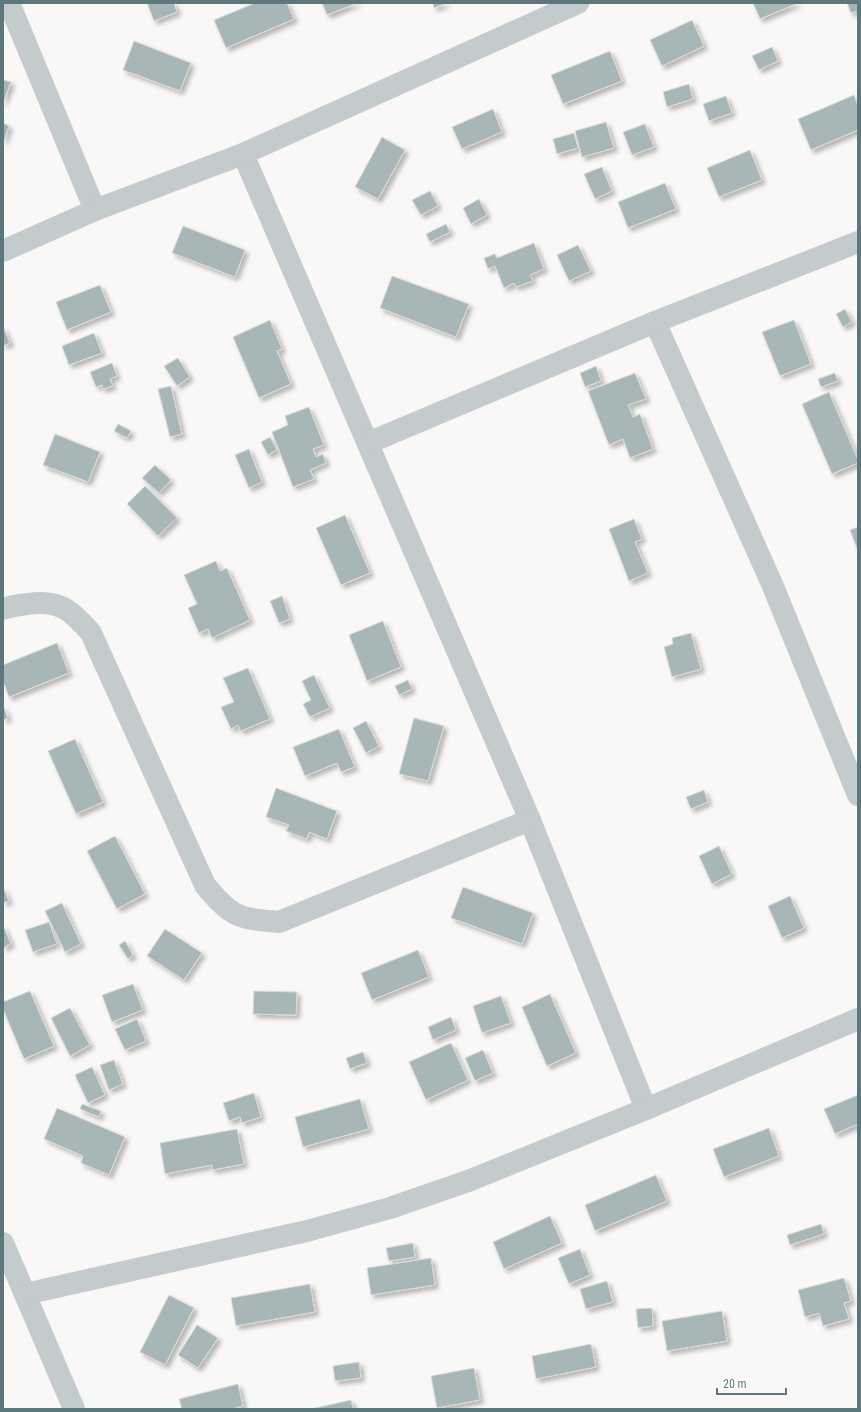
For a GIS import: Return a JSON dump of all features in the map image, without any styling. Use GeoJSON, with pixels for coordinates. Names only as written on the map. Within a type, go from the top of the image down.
{"type":"FeatureCollection","features":[{"type":"Feature","properties":{"kind":"street"},"geometry":{"type":"LineString","coordinates":[[9,3],[95,210]]}},
{"type":"Feature","properties":{"kind":"street"},"geometry":{"type":"LineString","coordinates":[[3,251],[95,210],[243,154],[578,3]]}},
{"type":"Feature","properties":{"kind":"street"},"geometry":{"type":"LineString","coordinates":[[243,154],[530,820],[646,1109]]}},
{"type":"Feature","properties":{"kind":"street"},"geometry":{"type":"LineString","coordinates":[[368,443],[655,322],[858,242]]}},
{"type":"Feature","properties":{"kind":"street"},"geometry":{"type":"LineString","coordinates":[[655,322],[772,584],[858,795]]}},
{"type":"Feature","properties":{"kind":"street"},"geometry":{"type":"LineString","coordinates":[[3,609],[42,602],[58,604],[76,615],[91,633],[205,885],[222,905],[235,914],[250,920],[280,922],[530,820]]}},
{"type":"Feature","properties":{"kind":"street"},"geometry":{"type":"LineString","coordinates":[[25,1294],[308,1231],[390,1208],[468,1181],[646,1109],[858,1019]]}},
{"type":"Feature","properties":{"kind":"street"},"geometry":{"type":"LineString","coordinates":[[3,1243],[74,1409]]}},
{"type":"Feature","properties":{"kind":"building"},"geometry":{"type":"Polygon","coordinates":[[[147,3],[174,3],[177,12],[154,21],[147,3]]]}},
{"type":"Feature","properties":{"kind":"building"},"geometry":{"type":"Polygon","coordinates":[[[255,3],[287,3],[294,19],[226,48],[214,20],[255,3]]]}},
{"type":"Feature","properties":{"kind":"building"},"geometry":{"type":"Polygon","coordinates":[[[322,3],[357,3],[327,15],[322,3]]]}},
{"type":"Feature","properties":{"kind":"building"},"geometry":{"type":"Polygon","coordinates":[[[433,3],[447,3],[434,8],[433,3]]]}},
{"type":"Feature","properties":{"kind":"building"},"geometry":{"type":"Polygon","coordinates":[[[753,3],[798,3],[760,19],[753,3]]]}},
{"type":"Feature","properties":{"kind":"building"},"geometry":{"type":"Polygon","coordinates":[[[847,3],[858,3],[858,11],[851,13],[847,3]]]}},
{"type":"Feature","properties":{"kind":"building"},"geometry":{"type":"Polygon","coordinates":[[[692,20],[704,46],[662,66],[650,40],[692,20]]]}},
{"type":"Feature","properties":{"kind":"building"},"geometry":{"type":"Polygon","coordinates":[[[134,41],[191,63],[180,91],[123,70],[134,41]]]}},
{"type":"Feature","properties":{"kind":"building"},"geometry":{"type":"Polygon","coordinates":[[[772,47],[778,61],[759,70],[752,56],[772,47]]]}},
{"type":"Feature","properties":{"kind":"building"},"geometry":{"type":"Polygon","coordinates":[[[610,51],[622,81],[563,104],[551,75],[610,51]]]}},
{"type":"Feature","properties":{"kind":"building"},"geometry":{"type":"Polygon","coordinates":[[[3,80],[11,82],[3,103],[3,80]]]}},
{"type":"Feature","properties":{"kind":"building"},"geometry":{"type":"Polygon","coordinates":[[[689,84],[693,99],[667,107],[663,92],[689,84]]]}},
{"type":"Feature","properties":{"kind":"building"},"geometry":{"type":"Polygon","coordinates":[[[854,95],[858,106],[858,130],[811,150],[798,119],[854,95]]]}},
{"type":"Feature","properties":{"kind":"building"},"geometry":{"type":"Polygon","coordinates":[[[726,96],[732,113],[709,121],[703,104],[726,96]]]}},
{"type":"Feature","properties":{"kind":"building"},"geometry":{"type":"Polygon","coordinates":[[[493,109],[502,132],[462,149],[452,127],[493,109]]]}},
{"type":"Feature","properties":{"kind":"building"},"geometry":{"type":"Polygon","coordinates":[[[606,122],[614,148],[582,157],[575,131],[606,122]]]}},
{"type":"Feature","properties":{"kind":"building"},"geometry":{"type":"Polygon","coordinates":[[[3,123],[9,126],[4,141],[3,141],[3,123]]]}},
{"type":"Feature","properties":{"kind":"building"},"geometry":{"type":"Polygon","coordinates":[[[645,124],[654,147],[632,155],[623,132],[645,124]]]}},
{"type":"Feature","properties":{"kind":"building"},"geometry":{"type":"Polygon","coordinates":[[[574,133],[578,148],[557,154],[553,139],[574,133]]]}},
{"type":"Feature","properties":{"kind":"building"},"geometry":{"type":"Polygon","coordinates":[[[382,137],[405,150],[378,199],[355,187],[382,137]]]}},
{"type":"Feature","properties":{"kind":"building"},"geometry":{"type":"Polygon","coordinates":[[[750,150],[762,180],[719,197],[707,168],[750,150]]]}},
{"type":"Feature","properties":{"kind":"building"},"geometry":{"type":"Polygon","coordinates":[[[602,167],[612,191],[595,199],[584,174],[602,167]]]}},
{"type":"Feature","properties":{"kind":"building"},"geometry":{"type":"Polygon","coordinates":[[[665,183],[676,209],[628,228],[618,202],[665,183]]]}},
{"type":"Feature","properties":{"kind":"building"},"geometry":{"type":"Polygon","coordinates":[[[430,191],[438,206],[421,215],[412,200],[430,191]]]}},
{"type":"Feature","properties":{"kind":"building"},"geometry":{"type":"Polygon","coordinates":[[[479,199],[487,215],[471,224],[463,208],[479,199]]]}},
{"type":"Feature","properties":{"kind":"building"},"geometry":{"type":"Polygon","coordinates":[[[446,224],[450,232],[430,242],[426,234],[446,224]]]}},
{"type":"Feature","properties":{"kind":"building"},"geometry":{"type":"Polygon","coordinates":[[[183,226],[245,250],[235,277],[172,253],[183,226]]]}},
{"type":"Feature","properties":{"kind":"building"},"geometry":{"type":"Polygon","coordinates":[[[534,243],[544,269],[530,275],[533,281],[516,287],[514,283],[504,288],[495,266],[488,269],[484,258],[495,254],[497,258],[534,243]]]}},
{"type":"Feature","properties":{"kind":"building"},"geometry":{"type":"Polygon","coordinates":[[[578,245],[591,271],[569,281],[557,255],[578,245]]]}},
{"type":"Feature","properties":{"kind":"building"},"geometry":{"type":"Polygon","coordinates":[[[392,276],[469,304],[456,337],[380,308],[392,276]]]}},
{"type":"Feature","properties":{"kind":"building"},"geometry":{"type":"Polygon","coordinates":[[[100,285],[111,312],[67,330],[56,302],[100,285]]]}},
{"type":"Feature","properties":{"kind":"building"},"geometry":{"type":"Polygon","coordinates":[[[845,309],[852,322],[843,327],[836,314],[845,309]]]}},
{"type":"Feature","properties":{"kind":"building"},"geometry":{"type":"Polygon","coordinates":[[[270,320],[282,349],[277,351],[291,384],[259,398],[233,337],[270,320]]]}},
{"type":"Feature","properties":{"kind":"building"},"geometry":{"type":"Polygon","coordinates":[[[794,320],[811,364],[780,376],[762,332],[794,320]]]}},
{"type":"Feature","properties":{"kind":"building"},"geometry":{"type":"Polygon","coordinates":[[[3,326],[10,343],[3,346],[3,326]]]}},
{"type":"Feature","properties":{"kind":"building"},"geometry":{"type":"Polygon","coordinates":[[[94,333],[102,353],[69,365],[62,346],[94,333]]]}},
{"type":"Feature","properties":{"kind":"building"},"geometry":{"type":"Polygon","coordinates":[[[178,358],[190,377],[177,386],[164,366],[178,358]]]}},
{"type":"Feature","properties":{"kind":"building"},"geometry":{"type":"Polygon","coordinates":[[[112,363],[117,376],[110,379],[113,386],[103,389],[102,385],[96,387],[90,372],[112,363]]]}},
{"type":"Feature","properties":{"kind":"building"},"geometry":{"type":"Polygon","coordinates":[[[596,366],[601,381],[585,387],[580,373],[596,366]]]}},
{"type":"Feature","properties":{"kind":"building"},"geometry":{"type":"Polygon","coordinates":[[[635,373],[646,399],[628,405],[633,417],[640,414],[653,449],[630,458],[623,439],[609,445],[588,391],[635,373]]]}},
{"type":"Feature","properties":{"kind":"building"},"geometry":{"type":"Polygon","coordinates":[[[835,373],[838,381],[821,387],[818,379],[835,373]]]}},
{"type":"Feature","properties":{"kind":"building"},"geometry":{"type":"Polygon","coordinates":[[[171,386],[182,434],[170,437],[158,389],[171,386]]]}},
{"type":"Feature","properties":{"kind":"building"},"geometry":{"type":"Polygon","coordinates":[[[829,392],[858,460],[858,463],[832,474],[802,404],[829,392]]]}},
{"type":"Feature","properties":{"kind":"building"},"geometry":{"type":"Polygon","coordinates":[[[309,407],[324,445],[313,449],[316,457],[323,454],[326,463],[310,470],[314,479],[293,487],[272,432],[288,425],[285,416],[309,407]]]}},
{"type":"Feature","properties":{"kind":"building"},"geometry":{"type":"Polygon","coordinates":[[[118,424],[131,431],[127,438],[114,431],[118,424]]]}},
{"type":"Feature","properties":{"kind":"building"},"geometry":{"type":"Polygon","coordinates":[[[55,434],[100,452],[88,482],[43,465],[55,434]]]}},
{"type":"Feature","properties":{"kind":"building"},"geometry":{"type":"Polygon","coordinates":[[[270,437],[277,450],[268,455],[261,442],[270,437]]]}},
{"type":"Feature","properties":{"kind":"building"},"geometry":{"type":"Polygon","coordinates":[[[249,449],[262,482],[249,488],[235,455],[249,449]]]}},
{"type":"Feature","properties":{"kind":"building"},"geometry":{"type":"Polygon","coordinates":[[[155,465],[171,480],[159,493],[142,478],[155,465]]]}},
{"type":"Feature","properties":{"kind":"building"},"geometry":{"type":"Polygon","coordinates":[[[145,486],[177,518],[158,536],[127,504],[145,486]]]}},
{"type":"Feature","properties":{"kind":"building"},"geometry":{"type":"Polygon","coordinates":[[[345,515],[370,573],[341,585],[316,528],[345,515]]]}},
{"type":"Feature","properties":{"kind":"building"},"geometry":{"type":"Polygon","coordinates":[[[634,519],[642,539],[635,542],[648,573],[629,581],[609,529],[634,519]]]}},
{"type":"Feature","properties":{"kind":"building"},"geometry":{"type":"Polygon","coordinates":[[[858,527],[858,551],[850,530],[858,527]]]}},
{"type":"Feature","properties":{"kind":"building"},"geometry":{"type":"Polygon","coordinates":[[[216,561],[220,571],[227,568],[250,620],[212,638],[208,629],[199,633],[188,608],[197,604],[184,575],[216,561]]]}},
{"type":"Feature","properties":{"kind":"building"},"geometry":{"type":"Polygon","coordinates":[[[282,596],[290,619],[279,623],[270,601],[282,596]]]}},
{"type":"Feature","properties":{"kind":"building"},"geometry":{"type":"Polygon","coordinates":[[[383,621],[401,667],[367,681],[349,635],[383,621]]]}},
{"type":"Feature","properties":{"kind":"building"},"geometry":{"type":"Polygon","coordinates":[[[691,633],[701,669],[672,677],[664,647],[673,644],[672,638],[691,633]]]}},
{"type":"Feature","properties":{"kind":"building"},"geometry":{"type":"Polygon","coordinates":[[[57,643],[69,673],[9,697],[3,681],[3,665],[57,643]]]}},
{"type":"Feature","properties":{"kind":"building"},"geometry":{"type":"Polygon","coordinates":[[[248,668],[270,719],[241,731],[238,725],[231,729],[221,707],[234,702],[223,678],[248,668]]]}},
{"type":"Feature","properties":{"kind":"building"},"geometry":{"type":"Polygon","coordinates":[[[314,675],[330,708],[310,717],[303,704],[311,700],[302,681],[314,675]]]}},
{"type":"Feature","properties":{"kind":"building"},"geometry":{"type":"Polygon","coordinates":[[[408,680],[412,689],[399,695],[395,686],[408,680]]]}},
{"type":"Feature","properties":{"kind":"building"},"geometry":{"type":"Polygon","coordinates":[[[3,705],[8,718],[3,720],[3,705]]]}},
{"type":"Feature","properties":{"kind":"building"},"geometry":{"type":"Polygon","coordinates":[[[414,718],[444,726],[428,781],[399,774],[414,718]]]}},
{"type":"Feature","properties":{"kind":"building"},"geometry":{"type":"Polygon","coordinates":[[[366,721],[379,746],[366,753],[353,728],[366,721]]]}},
{"type":"Feature","properties":{"kind":"building"},"geometry":{"type":"Polygon","coordinates":[[[339,729],[355,767],[341,772],[337,763],[305,776],[293,747],[339,729]]]}},
{"type":"Feature","properties":{"kind":"building"},"geometry":{"type":"Polygon","coordinates":[[[75,739],[103,802],[76,814],[48,751],[75,739]]]}},
{"type":"Feature","properties":{"kind":"building"},"geometry":{"type":"Polygon","coordinates":[[[276,788],[337,811],[327,839],[309,832],[307,839],[286,831],[289,825],[266,817],[276,788]]]}},
{"type":"Feature","properties":{"kind":"building"},"geometry":{"type":"Polygon","coordinates":[[[704,790],[708,802],[691,809],[686,797],[704,790]]]}},
{"type":"Feature","properties":{"kind":"building"},"geometry":{"type":"Polygon","coordinates":[[[115,836],[145,894],[117,909],[87,851],[115,836]]]}},
{"type":"Feature","properties":{"kind":"building"},"geometry":{"type":"Polygon","coordinates":[[[719,846],[732,874],[712,884],[699,856],[719,846]]]}},
{"type":"Feature","properties":{"kind":"building"},"geometry":{"type":"Polygon","coordinates":[[[3,887],[9,901],[3,903],[3,887]]]}},
{"type":"Feature","properties":{"kind":"building"},"geometry":{"type":"Polygon","coordinates":[[[463,887],[533,913],[522,944],[451,918],[463,887]]]}},
{"type":"Feature","properties":{"kind":"building"},"geometry":{"type":"Polygon","coordinates":[[[790,896],[804,928],[782,938],[768,906],[790,896]]]}},
{"type":"Feature","properties":{"kind":"building"},"geometry":{"type":"Polygon","coordinates":[[[62,903],[81,944],[65,952],[45,911],[62,903]]]}},
{"type":"Feature","properties":{"kind":"building"},"geometry":{"type":"Polygon","coordinates":[[[49,922],[57,944],[33,952],[25,930],[49,922]]]}},
{"type":"Feature","properties":{"kind":"building"},"geometry":{"type":"Polygon","coordinates":[[[3,925],[11,944],[3,948],[3,925]]]}},
{"type":"Feature","properties":{"kind":"building"},"geometry":{"type":"Polygon","coordinates":[[[165,929],[202,953],[184,980],[147,956],[165,929]]]}},
{"type":"Feature","properties":{"kind":"building"},"geometry":{"type":"Polygon","coordinates":[[[125,941],[133,955],[128,959],[119,945],[125,941]]]}},
{"type":"Feature","properties":{"kind":"building"},"geometry":{"type":"Polygon","coordinates":[[[418,950],[429,977],[372,1000],[361,973],[418,950]]]}},
{"type":"Feature","properties":{"kind":"building"},"geometry":{"type":"Polygon","coordinates":[[[133,984],[143,1010],[112,1022],[102,995],[133,984]]]}},
{"type":"Feature","properties":{"kind":"building"},"geometry":{"type":"Polygon","coordinates":[[[30,991],[54,1046],[24,1059],[3,1009],[3,1002],[30,991]]]}},
{"type":"Feature","properties":{"kind":"building"},"geometry":{"type":"Polygon","coordinates":[[[254,991],[297,992],[296,1015],[253,1014],[254,991]]]}},
{"type":"Feature","properties":{"kind":"building"},"geometry":{"type":"Polygon","coordinates":[[[550,994],[576,1053],[547,1066],[522,1007],[550,994]]]}},
{"type":"Feature","properties":{"kind":"building"},"geometry":{"type":"Polygon","coordinates":[[[501,996],[511,1023],[482,1033],[473,1006],[501,996]]]}},
{"type":"Feature","properties":{"kind":"building"},"geometry":{"type":"Polygon","coordinates":[[[70,1008],[90,1045],[70,1056],[51,1018],[70,1008]]]}},
{"type":"Feature","properties":{"kind":"building"},"geometry":{"type":"Polygon","coordinates":[[[451,1017],[456,1030],[433,1040],[428,1027],[451,1017]]]}},
{"type":"Feature","properties":{"kind":"building"},"geometry":{"type":"Polygon","coordinates":[[[137,1019],[146,1041],[125,1050],[115,1029],[137,1019]]]}},
{"type":"Feature","properties":{"kind":"building"},"geometry":{"type":"Polygon","coordinates":[[[451,1043],[468,1080],[426,1100],[409,1062],[451,1043]]]}},
{"type":"Feature","properties":{"kind":"building"},"geometry":{"type":"Polygon","coordinates":[[[483,1050],[493,1073],[475,1081],[465,1058],[483,1050]]]}},
{"type":"Feature","properties":{"kind":"building"},"geometry":{"type":"Polygon","coordinates":[[[363,1052],[367,1063],[350,1069],[346,1058],[363,1052]]]}},
{"type":"Feature","properties":{"kind":"building"},"geometry":{"type":"Polygon","coordinates":[[[114,1060],[123,1084],[109,1090],[100,1065],[114,1060]]]}},
{"type":"Feature","properties":{"kind":"building"},"geometry":{"type":"Polygon","coordinates":[[[92,1067],[105,1095],[88,1103],[75,1075],[92,1067]]]}},
{"type":"Feature","properties":{"kind":"building"},"geometry":{"type":"Polygon","coordinates":[[[254,1093],[261,1117],[242,1123],[240,1117],[229,1121],[223,1103],[254,1093]]]}},
{"type":"Feature","properties":{"kind":"building"},"geometry":{"type":"Polygon","coordinates":[[[858,1095],[858,1124],[835,1134],[824,1109],[858,1095]]]}},
{"type":"Feature","properties":{"kind":"building"},"geometry":{"type":"Polygon","coordinates":[[[360,1099],[369,1129],[303,1147],[295,1117],[360,1099]]]}},
{"type":"Feature","properties":{"kind":"building"},"geometry":{"type":"Polygon","coordinates":[[[82,1104],[101,1111],[99,1117],[80,1109],[82,1104]]]}},
{"type":"Feature","properties":{"kind":"building"},"geometry":{"type":"Polygon","coordinates":[[[57,1108],[125,1137],[109,1175],[81,1163],[83,1156],[44,1139],[57,1108]]]}},
{"type":"Feature","properties":{"kind":"building"},"geometry":{"type":"Polygon","coordinates":[[[769,1128],[779,1156],[724,1177],[713,1149],[769,1128]]]}},
{"type":"Feature","properties":{"kind":"building"},"geometry":{"type":"Polygon","coordinates":[[[237,1129],[244,1164],[212,1170],[212,1165],[165,1174],[160,1143],[237,1129]]]}},
{"type":"Feature","properties":{"kind":"building"},"geometry":{"type":"Polygon","coordinates":[[[656,1175],[667,1201],[595,1231],[585,1205],[656,1175]]]}},
{"type":"Feature","properties":{"kind":"building"},"geometry":{"type":"Polygon","coordinates":[[[550,1216],[562,1243],[504,1269],[493,1242],[550,1216]]]}},
{"type":"Feature","properties":{"kind":"building"},"geometry":{"type":"Polygon","coordinates":[[[821,1224],[824,1234],[790,1245],[787,1235],[821,1224]]]}},
{"type":"Feature","properties":{"kind":"building"},"geometry":{"type":"Polygon","coordinates":[[[413,1243],[415,1257],[389,1261],[386,1248],[413,1243]]]}},
{"type":"Feature","properties":{"kind":"building"},"geometry":{"type":"Polygon","coordinates":[[[580,1249],[590,1275],[569,1284],[558,1258],[580,1249]]]}},
{"type":"Feature","properties":{"kind":"building"},"geometry":{"type":"Polygon","coordinates":[[[431,1258],[435,1285],[371,1295],[367,1268],[431,1258]]]}},
{"type":"Feature","properties":{"kind":"building"},"geometry":{"type":"Polygon","coordinates":[[[844,1278],[851,1301],[844,1303],[849,1319],[823,1326],[819,1313],[805,1317],[798,1290],[844,1278]]]}},
{"type":"Feature","properties":{"kind":"building"},"geometry":{"type":"Polygon","coordinates":[[[607,1281],[613,1302],[586,1309],[580,1289],[607,1281]]]}},
{"type":"Feature","properties":{"kind":"building"},"geometry":{"type":"Polygon","coordinates":[[[310,1284],[315,1312],[236,1326],[231,1298],[310,1284]]]}},
{"type":"Feature","properties":{"kind":"building"},"geometry":{"type":"Polygon","coordinates":[[[169,1295],[194,1308],[165,1365],[140,1352],[169,1295]]]}},
{"type":"Feature","properties":{"kind":"building"},"geometry":{"type":"Polygon","coordinates":[[[652,1308],[653,1326],[638,1328],[636,1309],[652,1308]]]}},
{"type":"Feature","properties":{"kind":"building"},"geometry":{"type":"Polygon","coordinates":[[[722,1311],[727,1341],[667,1351],[662,1321],[722,1311]]]}},
{"type":"Feature","properties":{"kind":"building"},"geometry":{"type":"Polygon","coordinates":[[[197,1325],[218,1338],[198,1368],[178,1355],[197,1325]]]}},
{"type":"Feature","properties":{"kind":"building"},"geometry":{"type":"Polygon","coordinates":[[[591,1344],[596,1367],[536,1379],[532,1356],[591,1344]]]}},
{"type":"Feature","properties":{"kind":"building"},"geometry":{"type":"Polygon","coordinates":[[[359,1362],[361,1378],[335,1381],[333,1366],[359,1362]]]}},
{"type":"Feature","properties":{"kind":"building"},"geometry":{"type":"Polygon","coordinates":[[[474,1368],[480,1400],[437,1408],[431,1376],[474,1368]]]}},
{"type":"Feature","properties":{"kind":"building"},"geometry":{"type":"Polygon","coordinates":[[[238,1384],[243,1406],[232,1409],[182,1409],[179,1399],[238,1384]]]}},
{"type":"Feature","properties":{"kind":"building"},"geometry":{"type":"Polygon","coordinates":[[[351,1400],[353,1409],[311,1409],[351,1400]]]}}]}
